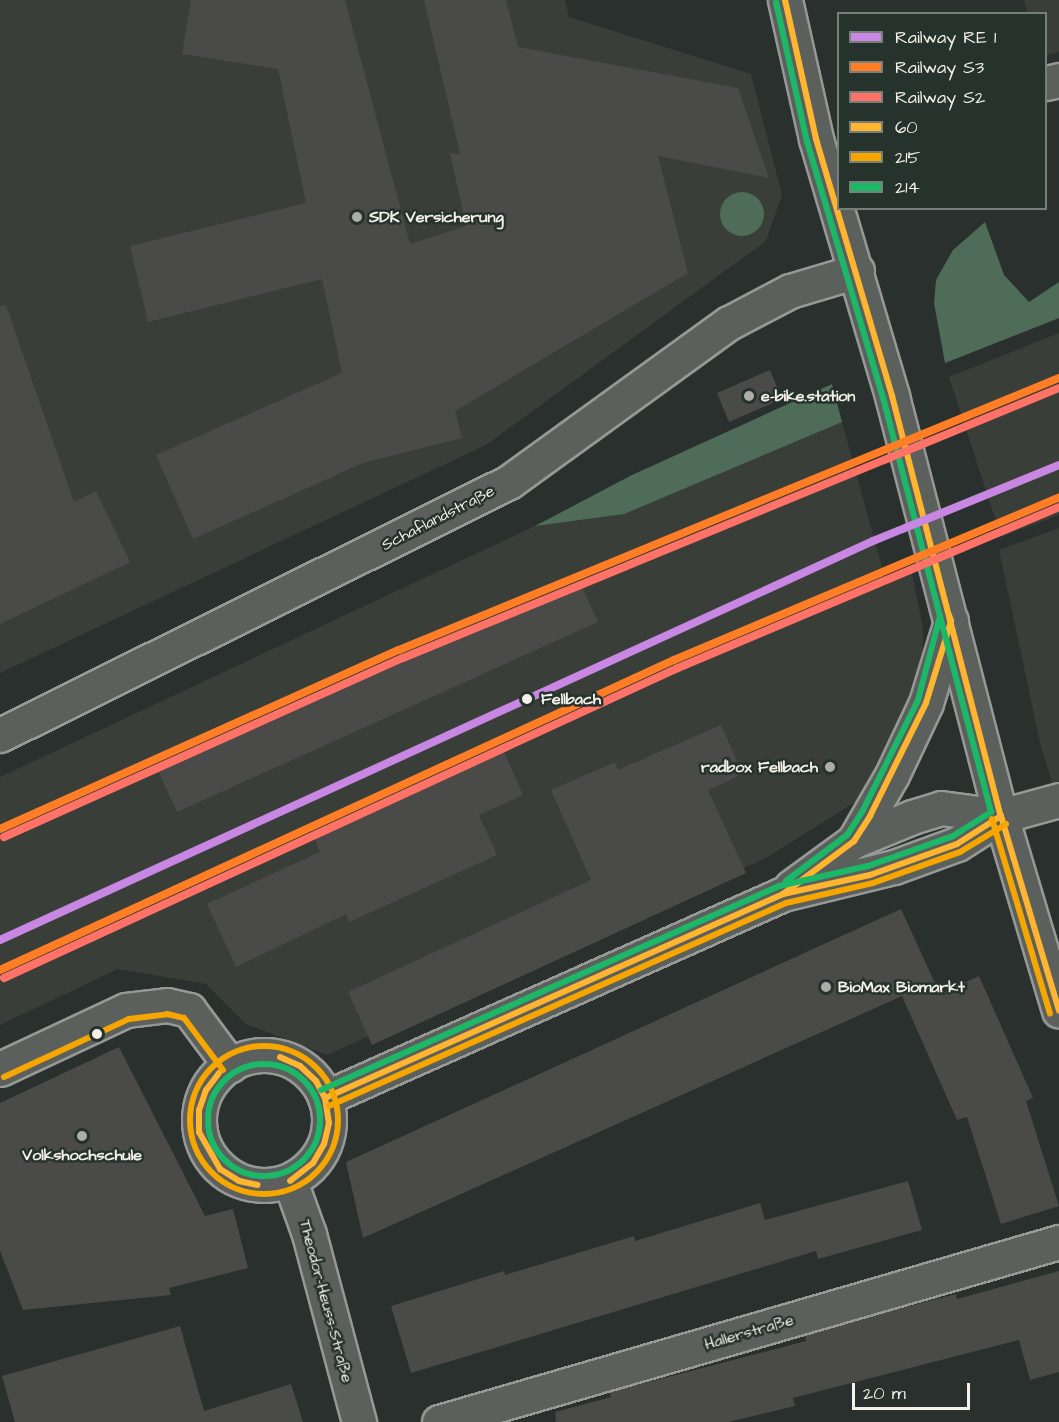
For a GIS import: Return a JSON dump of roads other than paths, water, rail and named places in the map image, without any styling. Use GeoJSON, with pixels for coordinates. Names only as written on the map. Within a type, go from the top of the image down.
{"type":"FeatureCollection","features":[{"type":"Feature","properties":{"kind":"street"},"geometry":{"type":"LineString","coordinates":[[785,0],[827,136],[837,183]]}},
{"type":"Feature","properties":{"kind":"street"},"geometry":{"type":"LineString","coordinates":[[843,210],[856,271],[951,621],[1001,816],[1059,1011]]}},
{"type":"Feature","properties":{"kind":"street","name":"Schaflandstraße"},"geometry":{"type":"LineString","coordinates":[[0,735],[508,482],[729,323],[790,291],[856,271]]}},
{"type":"Feature","properties":{"kind":"street"},"geometry":{"type":"LineString","coordinates":[[854,841],[892,775],[926,703],[951,621]]}},
{"type":"Feature","properties":{"kind":"street"},"geometry":{"type":"LineString","coordinates":[[325,1098],[783,894],[870,875],[957,844],[1001,816],[1059,800]]}},
{"type":"Feature","properties":{"kind":"street"},"geometry":{"type":"LineString","coordinates":[[783,894],[854,841],[941,808],[1001,816]]}},
{"type":"Feature","properties":{"kind":"street"},"geometry":{"type":"LineString","coordinates":[[0,1069],[126,1010],[166,1005],[189,1010],[230,1065]]}},
{"type":"Feature","properties":{"kind":"street"},"geometry":{"type":"LineString","coordinates":[[258,1055],[280,1057],[300,1066],[316,1081],[325,1098],[329,1123],[324,1144],[313,1163],[290,1180],[258,1185],[238,1180],[220,1169],[207,1152],[200,1132],[200,1110],[206,1090],[230,1065],[258,1055]]}},
{"type":"Feature","properties":{"kind":"street","name":"Theodor-Heuss-Straße"},"geometry":{"type":"LineString","coordinates":[[290,1180],[309,1234],[359,1422]]}},
{"type":"Feature","properties":{"kind":"street","name":"Hallerstraße"},"geometry":{"type":"LineString","coordinates":[[439,1422],[1059,1242]]}},
{"type":"Feature","properties":{"kind":"rail line","name":"S3"},"geometry":{"type":"LineString","coordinates":[[0,829],[399,650],[1059,378]]}},
{"type":"Feature","properties":{"kind":"rail line","name":"S2"},"geometry":{"type":"LineString","coordinates":[[4,837],[403,658],[1059,388]]}},
{"type":"Feature","properties":{"kind":"rail line","name":"S3"},"geometry":{"type":"LineString","coordinates":[[0,970],[674,660],[1059,497]]}},
{"type":"Feature","properties":{"kind":"rail line","name":"S2"},"geometry":{"type":"LineString","coordinates":[[4,978],[678,668],[1059,507]]}},
{"type":"Feature","properties":{"kind":"place","name":"SDK Versicherung"},"geometry":{"type":"Point","coordinates":[357,217]}},
{"type":"Feature","properties":{"kind":"place","name":"e-bike.station"},"geometry":{"type":"Point","coordinates":[749,396]}},
{"type":"Feature","properties":{"kind":"place","name":"Fellbach"},"geometry":{"type":"Point","coordinates":[527,699]}},
{"type":"Feature","properties":{"kind":"place","name":"radbox Fellbach"},"geometry":{"type":"Point","coordinates":[830,767]}},
{"type":"Feature","properties":{"kind":"place","name":"BioMax Biomarkt"},"geometry":{"type":"Point","coordinates":[826,987]}},
{"type":"Feature","properties":{"kind":"place","name":"Volkshochschule"},"geometry":{"type":"Point","coordinates":[82,1136]}}]}
